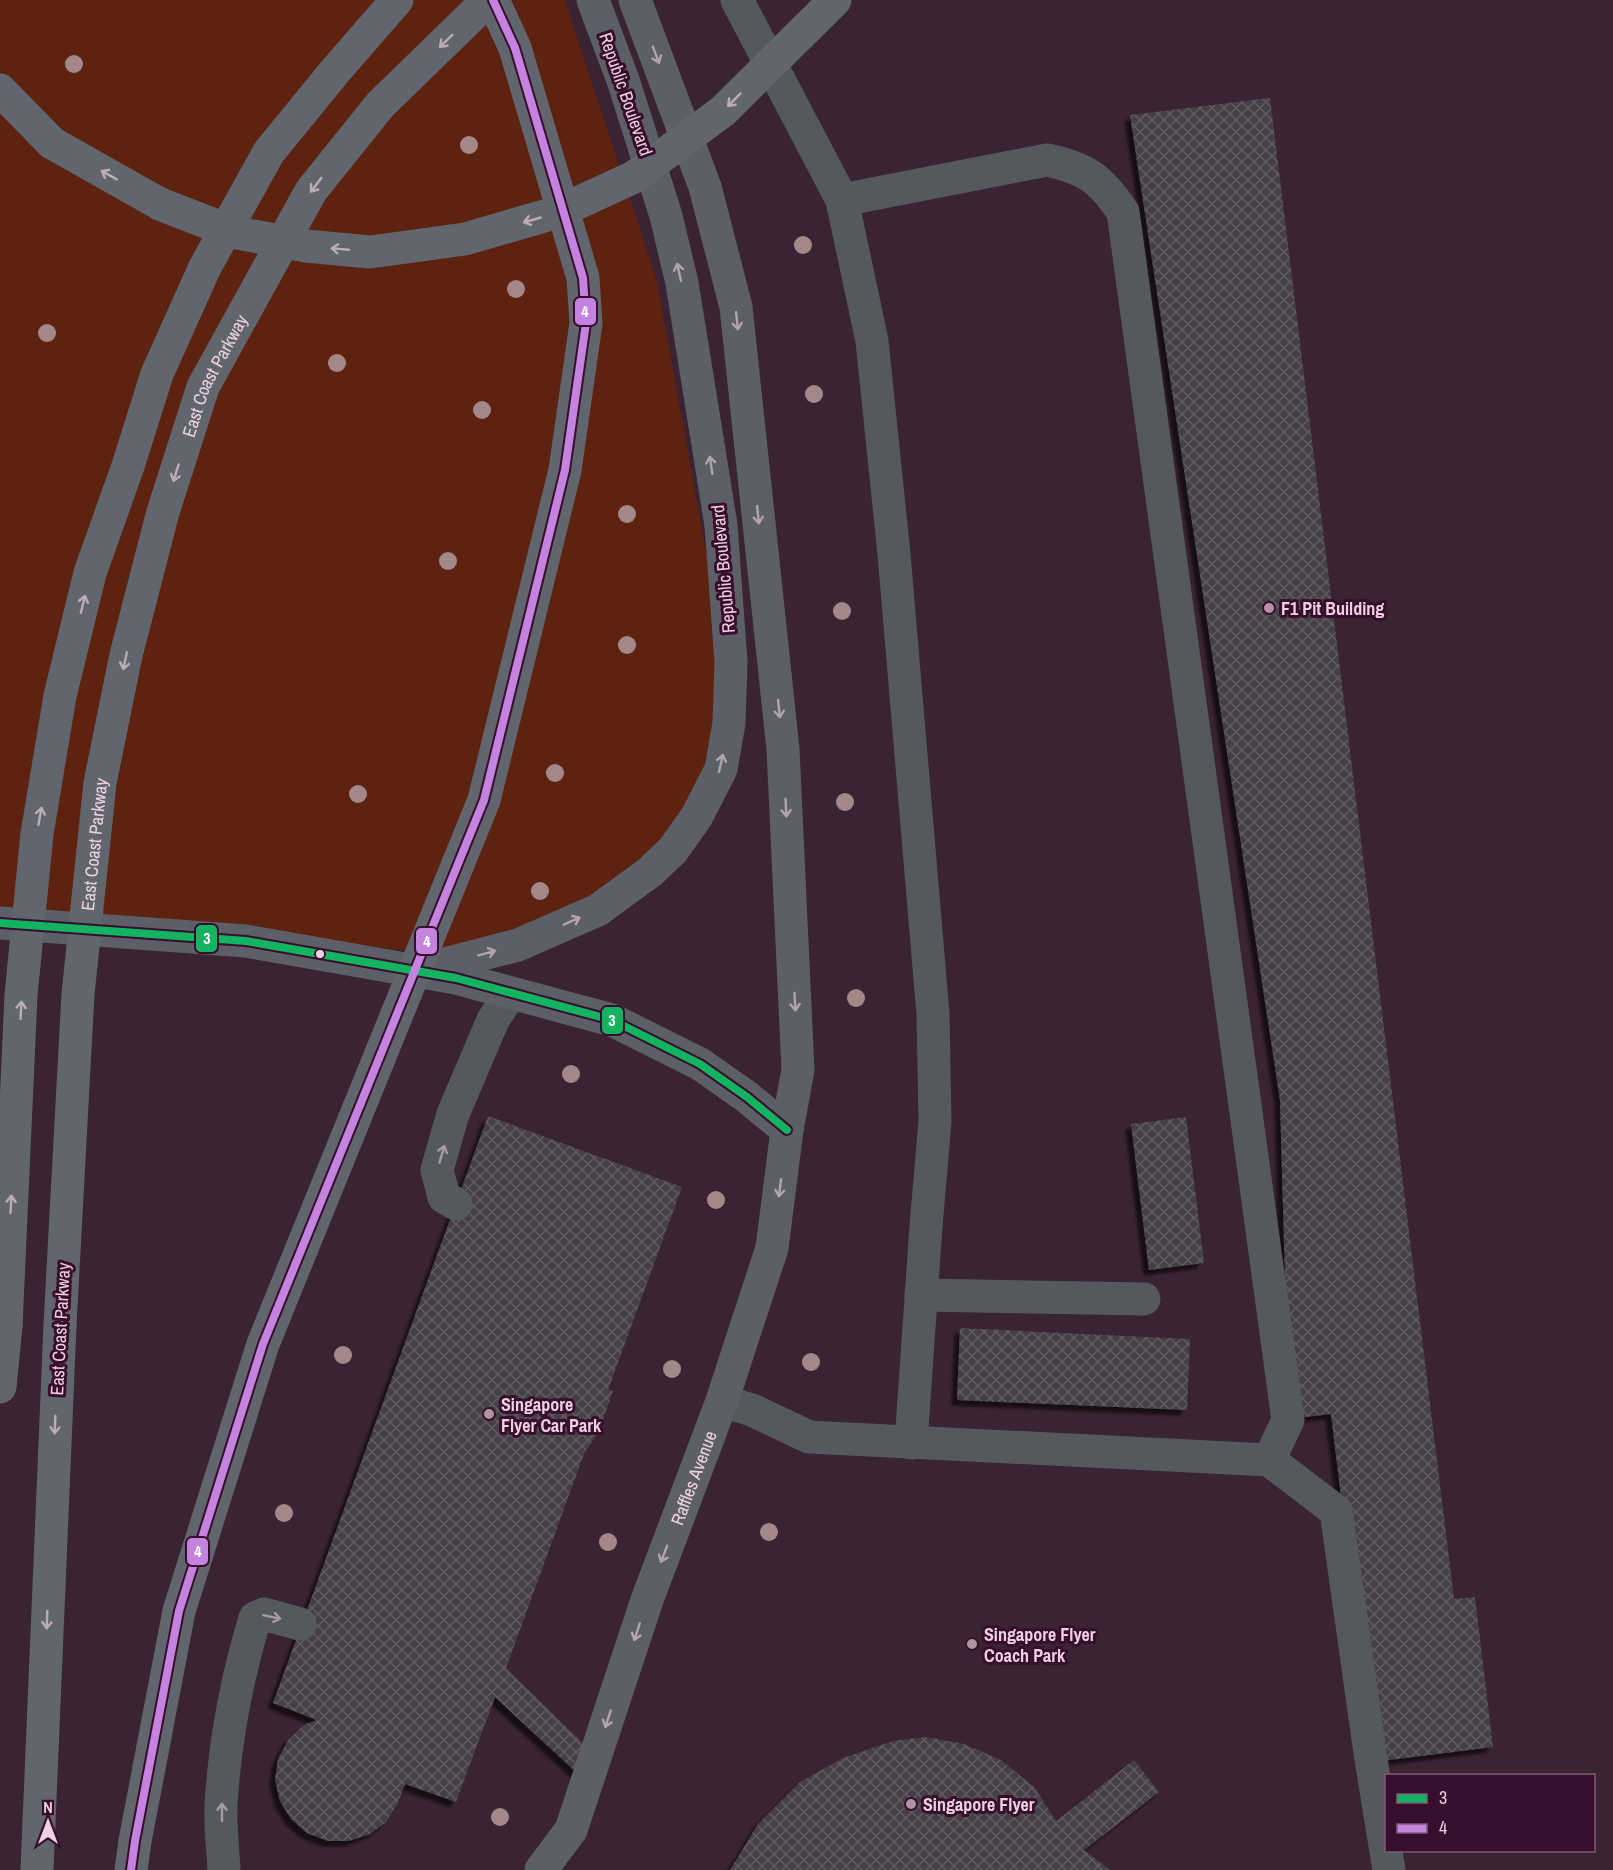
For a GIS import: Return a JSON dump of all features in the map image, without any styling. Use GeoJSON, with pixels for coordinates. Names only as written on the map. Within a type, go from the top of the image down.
{"type":"FeatureCollection","features":[{"type":"Feature","properties":{"kind":"highway"},"geometry":{"type":"LineString","coordinates":[[0,1387],[6,1326],[21,995],[37,834],[60,696],[90,573],[128,466],[157,374],[205,267],[269,152],[397,0]]}},
{"type":"Feature","properties":{"kind":"highway","name":"East Coast Parkway"},"geometry":{"type":"LineString","coordinates":[[37,1870],[59,1336],[78,994],[100,783],[126,655],[164,512],[203,387],[311,190],[380,105],[488,0]]}},
{"type":"Feature","properties":{"kind":"highway"},"geometry":{"type":"LineString","coordinates":[[131,1870],[183,1600],[263,1344],[484,800],[565,470],[586,323],[583,278],[515,48],[493,0]]}},
{"type":"Feature","properties":{"kind":"highway"},"geometry":{"type":"LineString","coordinates":[[0,90],[52,143],[160,204],[232,232],[306,246],[370,252],[465,239],[558,212],[634,177],[723,111],[835,0]]}},
{"type":"Feature","properties":{"kind":"main road","name":"Republic Boulevard"},"geometry":{"type":"LineString","coordinates":[[414,972],[518,945],[598,910],[650,872],[673,850],[698,816],[721,769],[729,723],[731,662],[721,525],[684,294],[666,216],[624,84],[593,0]]}},
{"type":"Feature","properties":{"kind":"main road","name":"Raffles Avenue"},"geometry":{"type":"LineString","coordinates":[[541,1870],[571,1830],[647,1600],[722,1401],[772,1248],[787,1130],[798,1070],[783,749],[736,307],[705,187],[635,0]]}},
{"type":"Feature","properties":{"kind":"main road"},"geometry":{"type":"LineString","coordinates":[[0,923],[246,941],[456,978],[612,1020],[700,1064],[747,1097],[787,1130]]}},
{"type":"Feature","properties":{"kind":"lane"},"geometry":{"type":"LineString","coordinates":[[737,0],[842,200],[872,341],[894,554],[933,1014],[935,1122],[911,1443]]}},
{"type":"Feature","properties":{"kind":"lane"},"geometry":{"type":"LineString","coordinates":[[842,200],[1047,160],[1070,165],[1092,176],[1110,192],[1123,212],[1288,1420],[1269,1460]]}},
{"type":"Feature","properties":{"kind":"lane"},"geometry":{"type":"LineString","coordinates":[[456,1204],[444,1197],[438,1170],[453,1114],[493,1020],[510,994]]}},
{"type":"Feature","properties":{"kind":"lane"},"geometry":{"type":"LineString","coordinates":[[921,1295],[1144,1299]]}},
{"type":"Feature","properties":{"kind":"lane"},"geometry":{"type":"LineString","coordinates":[[722,1401],[752,1410],[809,1437],[1269,1460],[1336,1511],[1385,1845]]}},
{"type":"Feature","properties":{"kind":"lane"},"geometry":{"type":"LineString","coordinates":[[224,1870],[221,1807],[229,1726],[237,1679],[255,1618],[264,1614],[300,1624]]}},
{"type":"Feature","properties":{"kind":"lane"},"geometry":{"type":"LineString","coordinates":[[1386,1852],[1389,1870]]}},
{"type":"Feature","properties":{"kind":"shaded area"},"geometry":{"type":"Polygon","coordinates":[[[0,0],[565,0],[657,281],[713,590],[724,713],[694,791],[642,876],[454,956],[299,938],[0,926],[0,0]]]}},
{"type":"Feature","properties":{"kind":"building","name":"F1 Pit Building"},"geometry":{"type":"Polygon","coordinates":[[[1270,98],[1454,1599],[1475,1597],[1493,1747],[1373,1762],[1331,1414],[1289,1419],[1280,1100],[1130,115],[1270,98]]]}},
{"type":"Feature","properties":{"kind":"building","name":"Singapore Flyer Car Park"},"geometry":{"type":"Polygon","coordinates":[[[488,1116],[682,1187],[608,1390],[613,1391],[599,1431],[584,1454],[506,1668],[591,1751],[578,1774],[495,1697],[456,1802],[405,1784],[397,1805],[386,1822],[370,1834],[349,1841],[328,1841],[307,1833],[291,1819],[280,1801],[275,1780],[278,1759],[288,1740],[304,1725],[317,1720],[273,1703],[488,1116]]]}},
{"type":"Feature","properties":{"kind":"building"},"geometry":{"type":"Polygon","coordinates":[[[1186,1117],[1204,1263],[1149,1270],[1131,1124],[1186,1117]]]}},
{"type":"Feature","properties":{"kind":"building"},"geometry":{"type":"Polygon","coordinates":[[[960,1328],[1190,1339],[1187,1410],[957,1400],[960,1328]]]}},
{"type":"Feature","properties":{"kind":"building","name":"Singapore Flyer"},"geometry":{"type":"Polygon","coordinates":[[[926,1737],[964,1744],[1001,1760],[1034,1787],[1056,1821],[1134,1760],[1159,1792],[1084,1850],[1110,1870],[730,1870],[758,1824],[800,1782],[843,1758],[893,1741],[926,1737]]]}},
{"type":"Feature","properties":{"kind":"transit line","name":"4"},"geometry":{"type":"LineString","coordinates":[[131,1870],[179,1611],[263,1344],[484,800],[565,470],[586,323],[583,278],[515,48],[493,0]]}},
{"type":"Feature","properties":{"kind":"transit line","name":"3"},"geometry":{"type":"LineString","coordinates":[[0,923],[246,941],[456,978],[612,1020],[700,1064],[747,1097],[787,1130]]}},
{"type":"Feature","properties":{"kind":"place","name":"F1 Pit Building"},"geometry":{"type":"Point","coordinates":[1269,608]}},
{"type":"Feature","properties":{"kind":"place","name":"Singapore Flyer Car Park"},"geometry":{"type":"Point","coordinates":[489,1414]}},
{"type":"Feature","properties":{"kind":"place","name":"Singapore Flyer Coach Park"},"geometry":{"type":"Point","coordinates":[972,1644]}},
{"type":"Feature","properties":{"kind":"place","name":"Singapore Flyer"},"geometry":{"type":"Point","coordinates":[911,1804]}}]}
